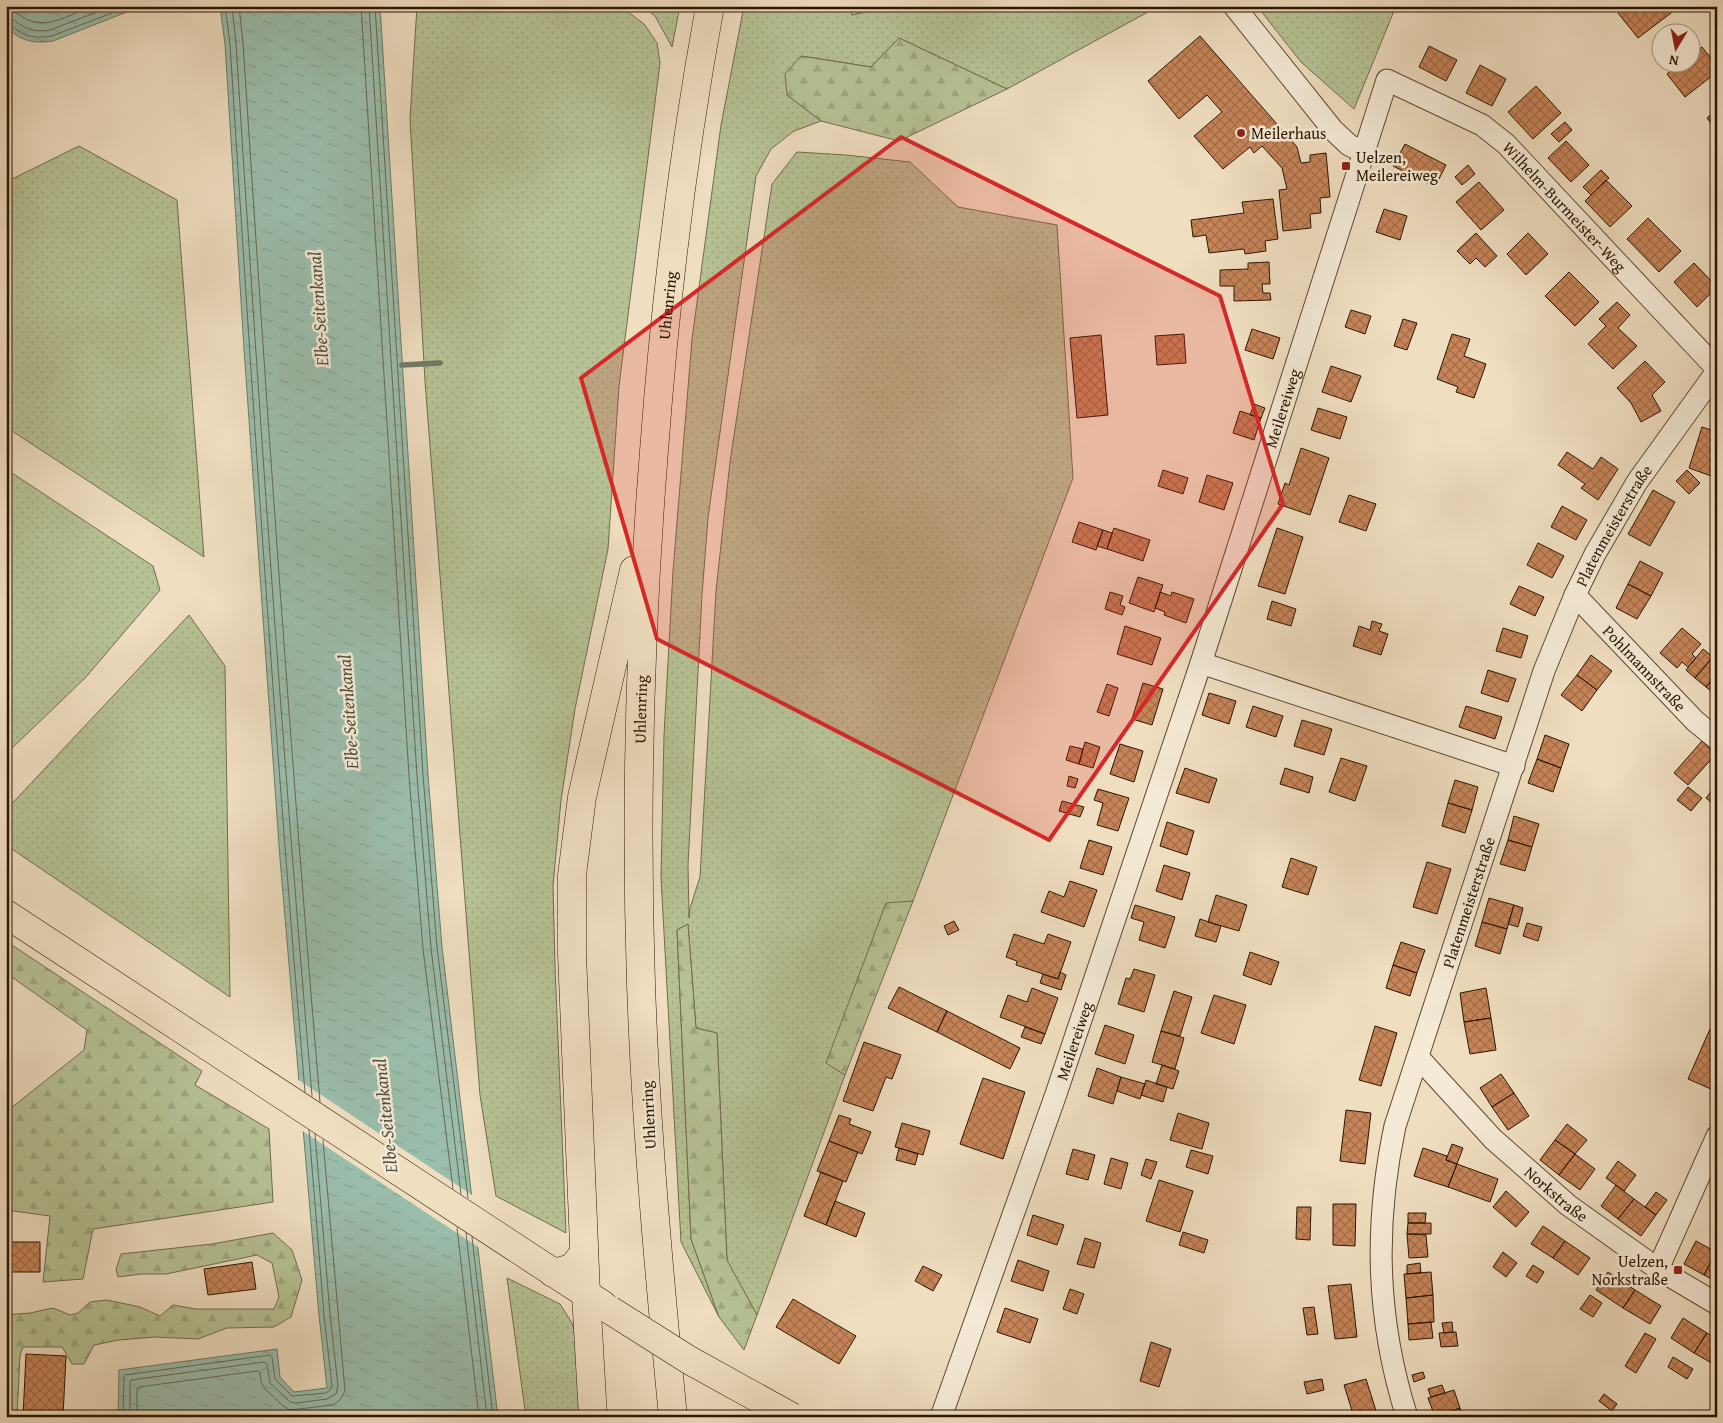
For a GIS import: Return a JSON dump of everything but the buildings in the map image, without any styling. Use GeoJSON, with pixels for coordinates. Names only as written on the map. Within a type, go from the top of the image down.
{"type":"FeatureCollection","features":[{"type":"Feature","properties":{"kind":"main road","name":"Uhlenring"},"geometry":{"type":"LineString","coordinates":[[674,1417],[653,1187],[641,984],[639,746],[649,509],[659,382],[690,128],[710,6]]}},
{"type":"Feature","properties":{"kind":"main road"},"geometry":{"type":"LineString","coordinates":[[593,1417],[584,1253],[572,954],[572,875],[582,797],[629,588],[649,509]]}},
{"type":"Feature","properties":{"kind":"main road"},"geometry":{"type":"LineString","coordinates":[[6,914],[610,1310],[689,1360],[792,1417]]}},
{"type":"Feature","properties":{"kind":"main road"},"geometry":{"type":"LineString","coordinates":[[548,1270],[572,1268],[584,1253]]}},
{"type":"Feature","properties":{"kind":"street"},"geometry":{"type":"LineString","coordinates":[[1234,6],[1333,130],[1349,145],[1363,152]]}},
{"type":"Feature","properties":{"kind":"street","name":"Meilereiweg"},"geometry":{"type":"LineString","coordinates":[[941,1417],[1056,1094],[1200,663],[1387,80]]}},
{"type":"Feature","properties":{"kind":"street","name":"Wilhelm-Burmeister-Weg"},"geometry":{"type":"LineString","coordinates":[[1387,80],[1482,125],[1506,144],[1717,370],[1682,420]]}},
{"type":"Feature","properties":{"kind":"street","name":"Platenmeisterstraße"},"geometry":{"type":"LineString","coordinates":[[1407,1417],[1385,1324],[1381,1280],[1381,1223],[1387,1166],[1395,1126],[1544,671],[1574,595],[1617,514],[1637,482],[1682,420]]}},
{"type":"Feature","properties":{"kind":"street","name":"Pohlmannstraße"},"geometry":{"type":"LineString","coordinates":[[1574,595],[1695,721],[1717,739]]}},
{"type":"Feature","properties":{"kind":"street"},"geometry":{"type":"LineString","coordinates":[[1200,663],[1514,766]]}},
{"type":"Feature","properties":{"kind":"street","name":"Norkstraße"},"geometry":{"type":"LineString","coordinates":[[1418,1057],[1494,1139],[1568,1205],[1658,1269],[1717,1304]]}},
{"type":"Feature","properties":{"kind":"street"},"geometry":{"type":"LineString","coordinates":[[1658,1269],[1717,1136]]}},
{"type":"Feature","properties":{"kind":"highlighted area"},"geometry":{"type":"Polygon","coordinates":[[[901,137],[1220,296],[1283,504],[1049,840],[657,639],[581,378],[901,137]]]}},
{"type":"Feature","properties":{"kind":"green space"},"geometry":{"type":"Polygon","coordinates":[[[417,6],[620,6],[644,24],[657,43],[660,63],[619,386],[608,549],[575,709],[561,800],[553,886],[566,1233],[496,1196],[480,1095],[425,381],[410,119],[417,6]]]}},
{"type":"Feature","properties":{"kind":"green space"},"geometry":{"type":"Polygon","coordinates":[[[642,6],[680,6],[672,47],[655,16],[642,6]]]}},
{"type":"Feature","properties":{"kind":"green space"},"geometry":{"type":"Polygon","coordinates":[[[744,6],[851,6],[852,15],[891,6],[1159,6],[1007,89],[899,38],[871,67],[801,56],[787,95],[821,121],[794,131],[771,149],[756,176],[708,518],[702,595],[688,865],[689,918],[690,908],[700,877],[716,591],[730,462],[772,184],[797,152],[910,162],[958,207],[1057,225],[1073,478],[913,901],[886,904],[827,1063],[845,1075],[757,1315],[727,1261],[717,1033],[696,1028],[688,924],[677,930],[691,1239],[719,1317],[681,1242],[661,878],[664,735],[673,571],[692,339],[721,125],[744,6]]]}},
{"type":"Feature","properties":{"kind":"green space"},"geometry":{"type":"Polygon","coordinates":[[[851,6],[891,6],[852,15],[851,6]]]}},
{"type":"Feature","properties":{"kind":"green space"},"geometry":{"type":"Polygon","coordinates":[[[1257,6],[1396,6],[1354,109],[1301,62],[1257,6]]]}},
{"type":"Feature","properties":{"kind":"green space"},"geometry":{"type":"Polygon","coordinates":[[[899,38],[1007,89],[899,141],[821,121],[787,95],[785,74],[801,56],[871,67],[899,38]]]}},
{"type":"Feature","properties":{"kind":"green space"},"geometry":{"type":"Polygon","coordinates":[[[79,146],[177,200],[204,557],[6,427],[6,182],[79,146]]]}},
{"type":"Feature","properties":{"kind":"green space"},"geometry":{"type":"Polygon","coordinates":[[[6,469],[153,566],[160,590],[86,677],[6,754],[6,469]]]}},
{"type":"Feature","properties":{"kind":"green space"},"geometry":{"type":"Polygon","coordinates":[[[189,615],[225,666],[230,997],[6,845],[6,810],[189,615]]]}},
{"type":"Feature","properties":{"kind":"green space"},"geometry":{"type":"Polygon","coordinates":[[[913,901],[845,1075],[826,1063],[886,903],[913,901]]]}},
{"type":"Feature","properties":{"kind":"green space"},"geometry":{"type":"Polygon","coordinates":[[[688,924],[696,1028],[717,1033],[727,1260],[757,1315],[744,1350],[719,1317],[691,1239],[677,930],[688,924]]]}},
{"type":"Feature","properties":{"kind":"green space"},"geometry":{"type":"Polygon","coordinates":[[[6,941],[202,1071],[195,1085],[269,1129],[273,1202],[93,1229],[83,1279],[43,1282],[50,1216],[6,1210],[6,1112],[84,1050],[87,1030],[6,973],[6,941]]]}},
{"type":"Feature","properties":{"kind":"green space"},"geometry":{"type":"Polygon","coordinates":[[[273,1233],[292,1250],[302,1280],[291,1317],[274,1327],[227,1328],[198,1339],[154,1337],[119,1340],[94,1345],[84,1364],[72,1364],[62,1347],[23,1347],[20,1355],[17,1417],[6,1417],[6,1315],[30,1313],[53,1308],[70,1315],[78,1313],[90,1302],[107,1300],[140,1307],[160,1316],[173,1305],[196,1309],[274,1309],[279,1297],[272,1263],[257,1255],[166,1274],[141,1274],[118,1277],[116,1269],[121,1254],[212,1244],[273,1233]]]}},
{"type":"Feature","properties":{"kind":"green space"},"geometry":{"type":"Polygon","coordinates":[[[507,1278],[560,1304],[572,1323],[580,1349],[583,1417],[526,1417],[507,1278]]]}},
{"type":"Feature","properties":{"kind":"water"},"geometry":{"type":"Polygon","coordinates":[[[6,6],[142,6],[53,41],[33,42],[17,36],[6,27],[6,6]]]}},
{"type":"Feature","properties":{"kind":"water","name":"Elbe-Seitenkanal"},"geometry":{"type":"Polygon","coordinates":[[[220,6],[380,6],[428,775],[442,947],[498,1417],[118,1417],[119,1370],[277,1349],[280,1377],[294,1392],[327,1388],[319,1315],[280,859],[244,349],[225,44],[220,6]]]}},
{"type":"Feature","properties":{"kind":"pier"},"geometry":{"type":"Polygon","coordinates":[[[297,1079],[475,1197],[481,1249],[301,1130],[297,1079]]]}},
{"type":"Feature","properties":{"kind":"waterway"},"geometry":{"type":"LineString","coordinates":[[402,365],[440,363]]}},
{"type":"Feature","properties":{"kind":"place","name":"Meilerhaus"},"geometry":{"type":"Point","coordinates":[1241,133]}},
{"type":"Feature","properties":{"kind":"place","name":"Uelzen, Meilereiweg"},"geometry":{"type":"Point","coordinates":[1346,166]}},
{"type":"Feature","properties":{"kind":"place","name":"Uelzen, Norkstraße"},"geometry":{"type":"Point","coordinates":[1678,1270]}}]}
